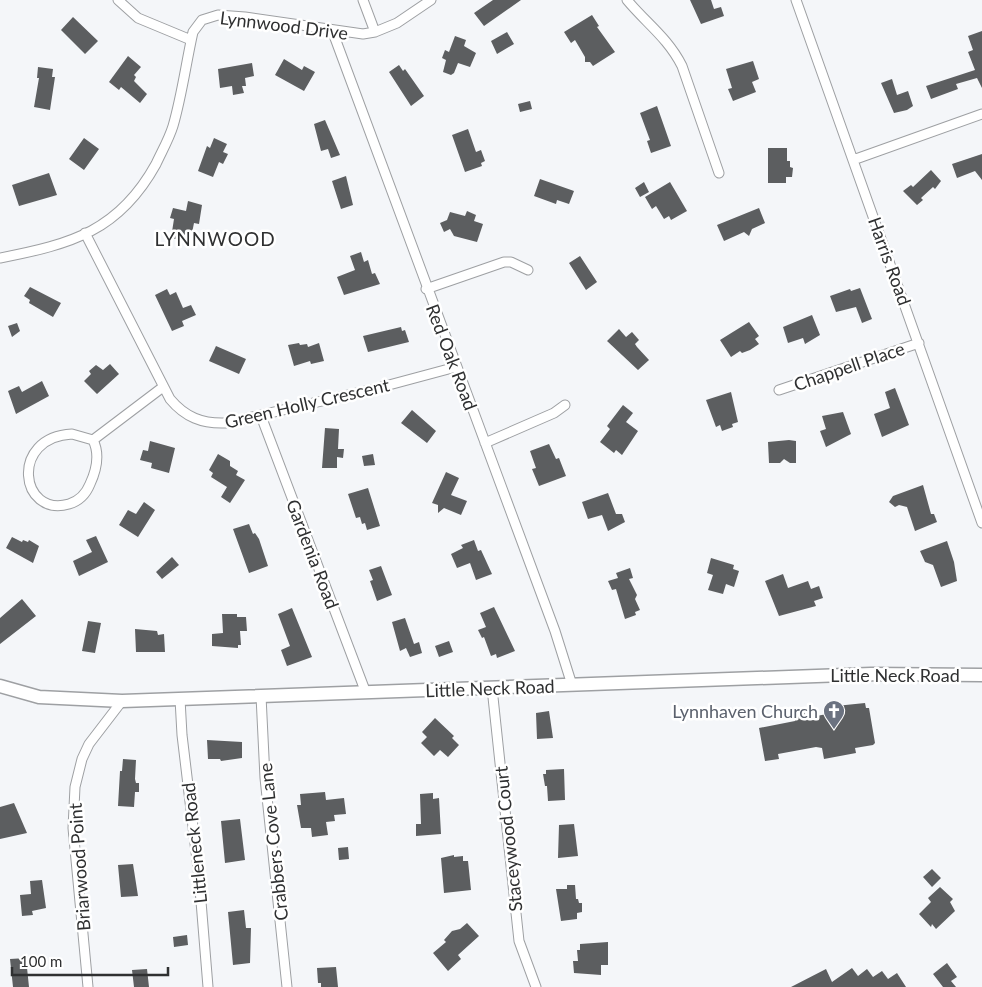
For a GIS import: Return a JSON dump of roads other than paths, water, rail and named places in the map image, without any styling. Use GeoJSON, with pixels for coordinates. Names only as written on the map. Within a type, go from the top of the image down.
{"type":"FeatureCollection","features":[{"type":"Feature","properties":{"kind":"street"},"geometry":{"type":"LineString","coordinates":[[118,0],[138,18],[191,40]]}},
{"type":"Feature","properties":{"kind":"street"},"geometry":{"type":"LineString","coordinates":[[363,0],[375,32]]}},
{"type":"Feature","properties":{"kind":"street","name":"Lynnwood Drive"},"geometry":{"type":"LineString","coordinates":[[0,258],[34,251],[85,233],[118,214],[144,186],[173,127],[192,32],[202,20],[218,15],[363,34],[375,32],[397,23],[430,0]]}},
{"type":"Feature","properties":{"kind":"street"},"geometry":{"type":"LineString","coordinates":[[626,0],[666,39],[675,52],[720,173]]}},
{"type":"Feature","properties":{"kind":"street","name":"Harris Road"},"geometry":{"type":"LineString","coordinates":[[796,0],[982,523]]}},
{"type":"Feature","properties":{"kind":"street","name":"Red Oak Road"},"geometry":{"type":"LineString","coordinates":[[332,30],[426,289],[555,630],[572,685]]}},
{"type":"Feature","properties":{"kind":"street"},"geometry":{"type":"LineString","coordinates":[[853,160],[982,114]]}},
{"type":"Feature","properties":{"kind":"street","name":"Green Holly Crescent"},"geometry":{"type":"LineString","coordinates":[[85,233],[170,399],[184,413],[204,422],[226,424],[456,367]]}},
{"type":"Feature","properties":{"kind":"street"},"geometry":{"type":"LineString","coordinates":[[426,289],[504,262],[514,263],[528,270]]}},
{"type":"Feature","properties":{"kind":"street","name":"Chappell Place"},"geometry":{"type":"LineString","coordinates":[[779,390],[919,343]]}},
{"type":"Feature","properties":{"kind":"street"},"geometry":{"type":"LineString","coordinates":[[93,440],[163,387]]}},
{"type":"Feature","properties":{"kind":"street"},"geometry":{"type":"LineString","coordinates":[[485,443],[554,413],[565,405]]}},
{"type":"Feature","properties":{"kind":"street","name":"Gardenia Road"},"geometry":{"type":"LineString","coordinates":[[261,416],[366,693]]}},
{"type":"Feature","properties":{"kind":"street"},"geometry":{"type":"LineString","coordinates":[[72,434],[93,440],[97,448],[97,456],[95,470],[86,493],[75,502],[66,505],[48,504],[39,498],[29,484],[27,475],[28,466],[37,448],[45,442],[62,435],[72,434]]}},
{"type":"Feature","properties":{"kind":"street","name":"Little Neck Road"},"geometry":{"type":"LineString","coordinates":[[0,686],[39,697],[122,701],[871,674],[982,675]]}},
{"type":"Feature","properties":{"kind":"street","name":"Staceywood Court"},"geometry":{"type":"LineString","coordinates":[[492,688],[519,941],[536,987]]}},
{"type":"Feature","properties":{"kind":"street","name":"Crabbers Cove Lane"},"geometry":{"type":"LineString","coordinates":[[261,696],[265,778],[288,987]]}},
{"type":"Feature","properties":{"kind":"street","name":"Littleneck Road"},"geometry":{"type":"LineString","coordinates":[[180,699],[182,735],[199,877],[208,987]]}},
{"type":"Feature","properties":{"kind":"street","name":"Briarwood Point"},"geometry":{"type":"LineString","coordinates":[[88,987],[73,828],[75,787],[82,759],[89,744],[122,701]]}},
{"type":"Feature","properties":{"kind":"place","name":"Lynnhaven Church"},"geometry":{"type":"Point","coordinates":[834,730]}},
{"type":"Feature","properties":{"kind":"district","name":"LYNNWOOD"},"geometry":{"type":"Point","coordinates":[215,238]}}]}
